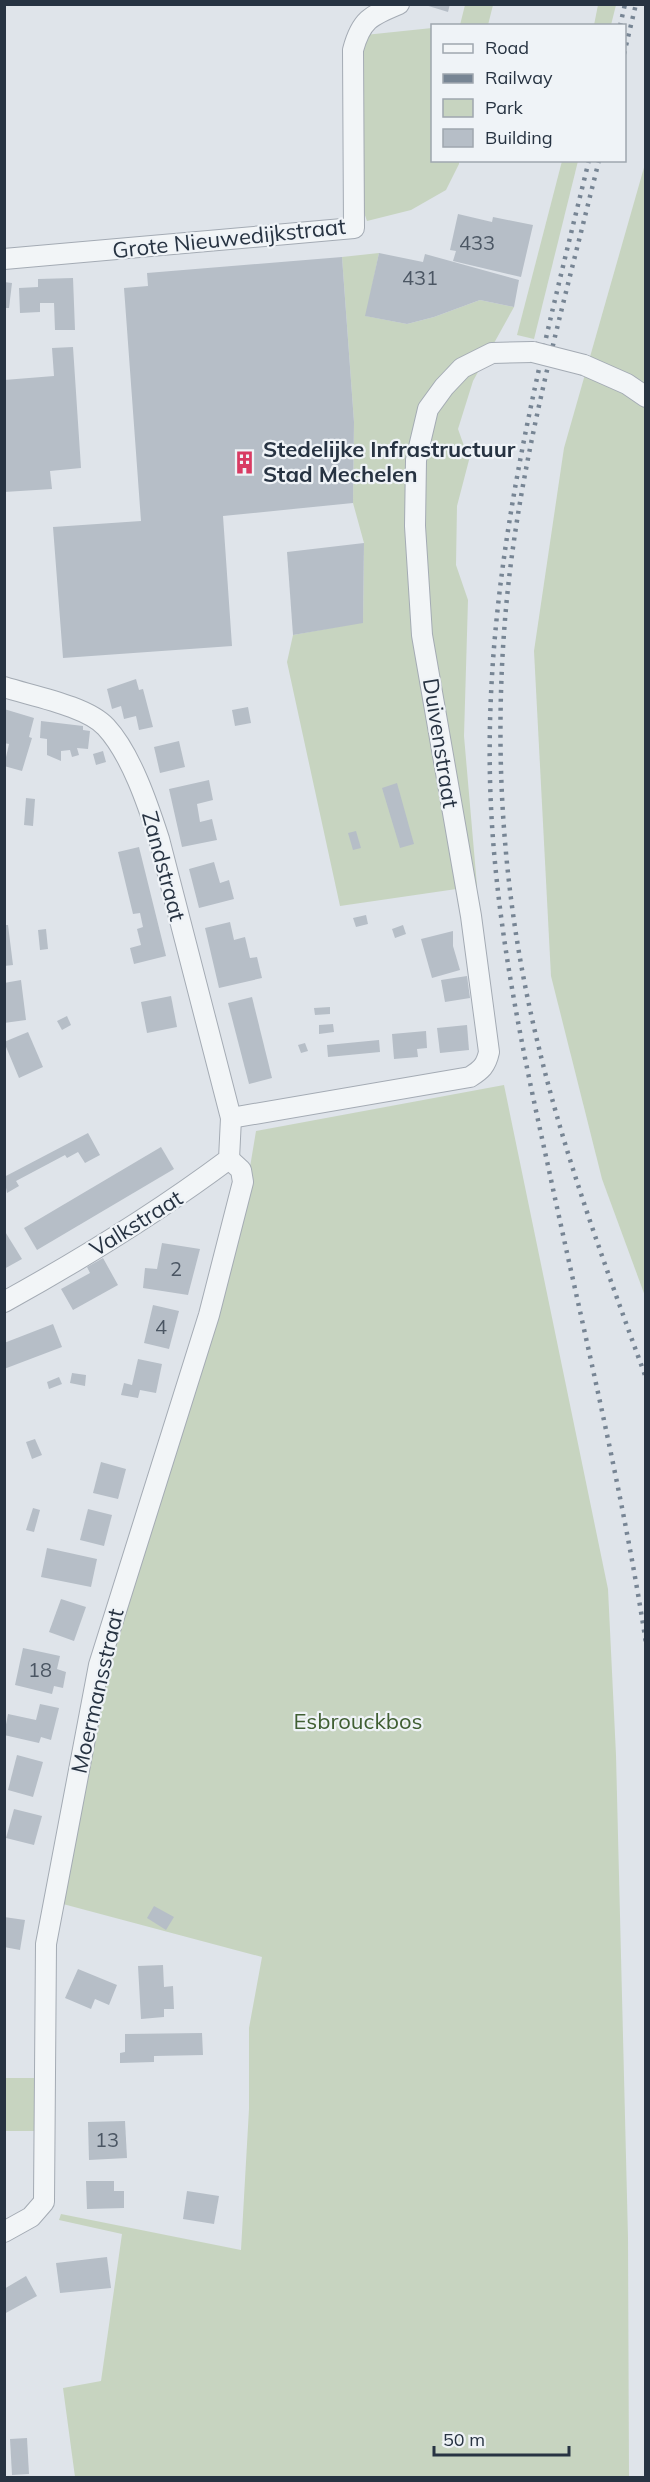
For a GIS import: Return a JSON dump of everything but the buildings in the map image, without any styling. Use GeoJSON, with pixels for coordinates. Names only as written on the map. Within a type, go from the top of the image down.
{"type":"FeatureCollection","features":[{"type":"Feature","properties":{"kind":"street","name":"Grote Nieuwedijkstraat"},"geometry":{"type":"LineString","coordinates":[[4,259],[354,228],[353,50],[360,27],[382,11],[399,4]]}},
{"type":"Feature","properties":{"kind":"street","name":"Duivenstraat"},"geometry":{"type":"LineString","coordinates":[[231,1118],[470,1077],[482,1070],[489,1052],[471,916],[422,634],[415,526],[416,460],[428,409],[462,368],[492,353],[532,352],[584,365],[627,384],[645,397]]}},
{"type":"Feature","properties":{"kind":"street","name":"Zandstraat"},"geometry":{"type":"LineString","coordinates":[[4,687],[79,711],[106,726],[123,752],[149,808],[159,839],[231,1118]]}},
{"type":"Feature","properties":{"kind":"street"},"geometry":{"type":"LineString","coordinates":[[229,1159],[231,1118]]}},
{"type":"Feature","properties":{"kind":"street","name":"Valkstraat"},"geometry":{"type":"LineString","coordinates":[[4,1302],[72,1263],[192,1187],[229,1159]]}},
{"type":"Feature","properties":{"kind":"street","name":"Moermansstraat"},"geometry":{"type":"LineString","coordinates":[[4,2232],[31,2217],[41,2207],[45,2196],[48,1932],[101,1656],[209,1315],[243,1182],[241,1170],[229,1159]]}},
{"type":"Feature","properties":{"kind":"green space"},"geometry":{"type":"Polygon","coordinates":[[[465,5],[493,5],[488,24],[460,24],[465,5]]]}},
{"type":"Feature","properties":{"kind":"green space"},"geometry":{"type":"Polygon","coordinates":[[[598,5],[616,5],[611,24],[594,24],[598,5]]]}},
{"type":"Feature","properties":{"kind":"green space"},"geometry":{"type":"Polygon","coordinates":[[[431,28],[431,162],[459,162],[446,190],[411,210],[367,221],[361,204],[361,48],[365,35],[431,28]]]}},
{"type":"Feature","properties":{"kind":"green space"},"geometry":{"type":"Polygon","coordinates":[[[562,162],[578,162],[534,339],[517,335],[562,162]]]}},
{"type":"Feature","properties":{"kind":"green space"},"geometry":{"type":"Polygon","coordinates":[[[645,164],[645,1296],[602,1179],[551,976],[534,651],[564,448],[645,164]]]}},
{"type":"Feature","properties":{"kind":"green space"},"geometry":{"type":"Polygon","coordinates":[[[379,253],[366,316],[407,324],[480,300],[514,307],[473,381],[458,429],[469,460],[457,506],[456,565],[468,600],[464,736],[477,886],[340,906],[287,662],[293,635],[363,622],[364,543],[353,503],[354,422],[342,257],[379,253]]]}},
{"type":"Feature","properties":{"kind":"green space","name":"Esbrouckbos"},"geometry":{"type":"Polygon","coordinates":[[[504,1085],[608,1589],[616,1755],[628,2237],[629,2477],[75,2477],[63,2388],[101,2381],[122,2234],[59,2220],[61,2214],[241,2250],[249,2109],[249,2028],[262,1957],[63,1904],[108,1666],[249,1173],[256,1131],[504,1085]]]}},
{"type":"Feature","properties":{"kind":"green space"},"geometry":{"type":"Polygon","coordinates":[[[5,2078],[39,2078],[40,2131],[5,2131],[5,2078]]]}},
{"type":"Feature","properties":{"kind":"railway"},"geometry":{"type":"LineString","coordinates":[[620,24],[625,4]]}},
{"type":"Feature","properties":{"kind":"railway"},"geometry":{"type":"LineString","coordinates":[[626,46],[636,4]]}},
{"type":"Feature","properties":{"kind":"railway"},"geometry":{"type":"LineString","coordinates":[[589,162],[534,390],[506,544],[496,622],[491,700],[490,779],[496,875],[517,1019],[613,1461],[646,1643]]}},
{"type":"Feature","properties":{"kind":"railway"},"geometry":{"type":"LineString","coordinates":[[598,162],[541,395],[518,514],[504,633],[500,737],[510,891],[517,943],[538,1044],[573,1171],[646,1378]]}},
{"type":"Feature","properties":{"kind":"place","name":"Stedelijke Infrastructuur Stad Mechelen"},"geometry":{"type":"Point","coordinates":[245,462]}}]}
